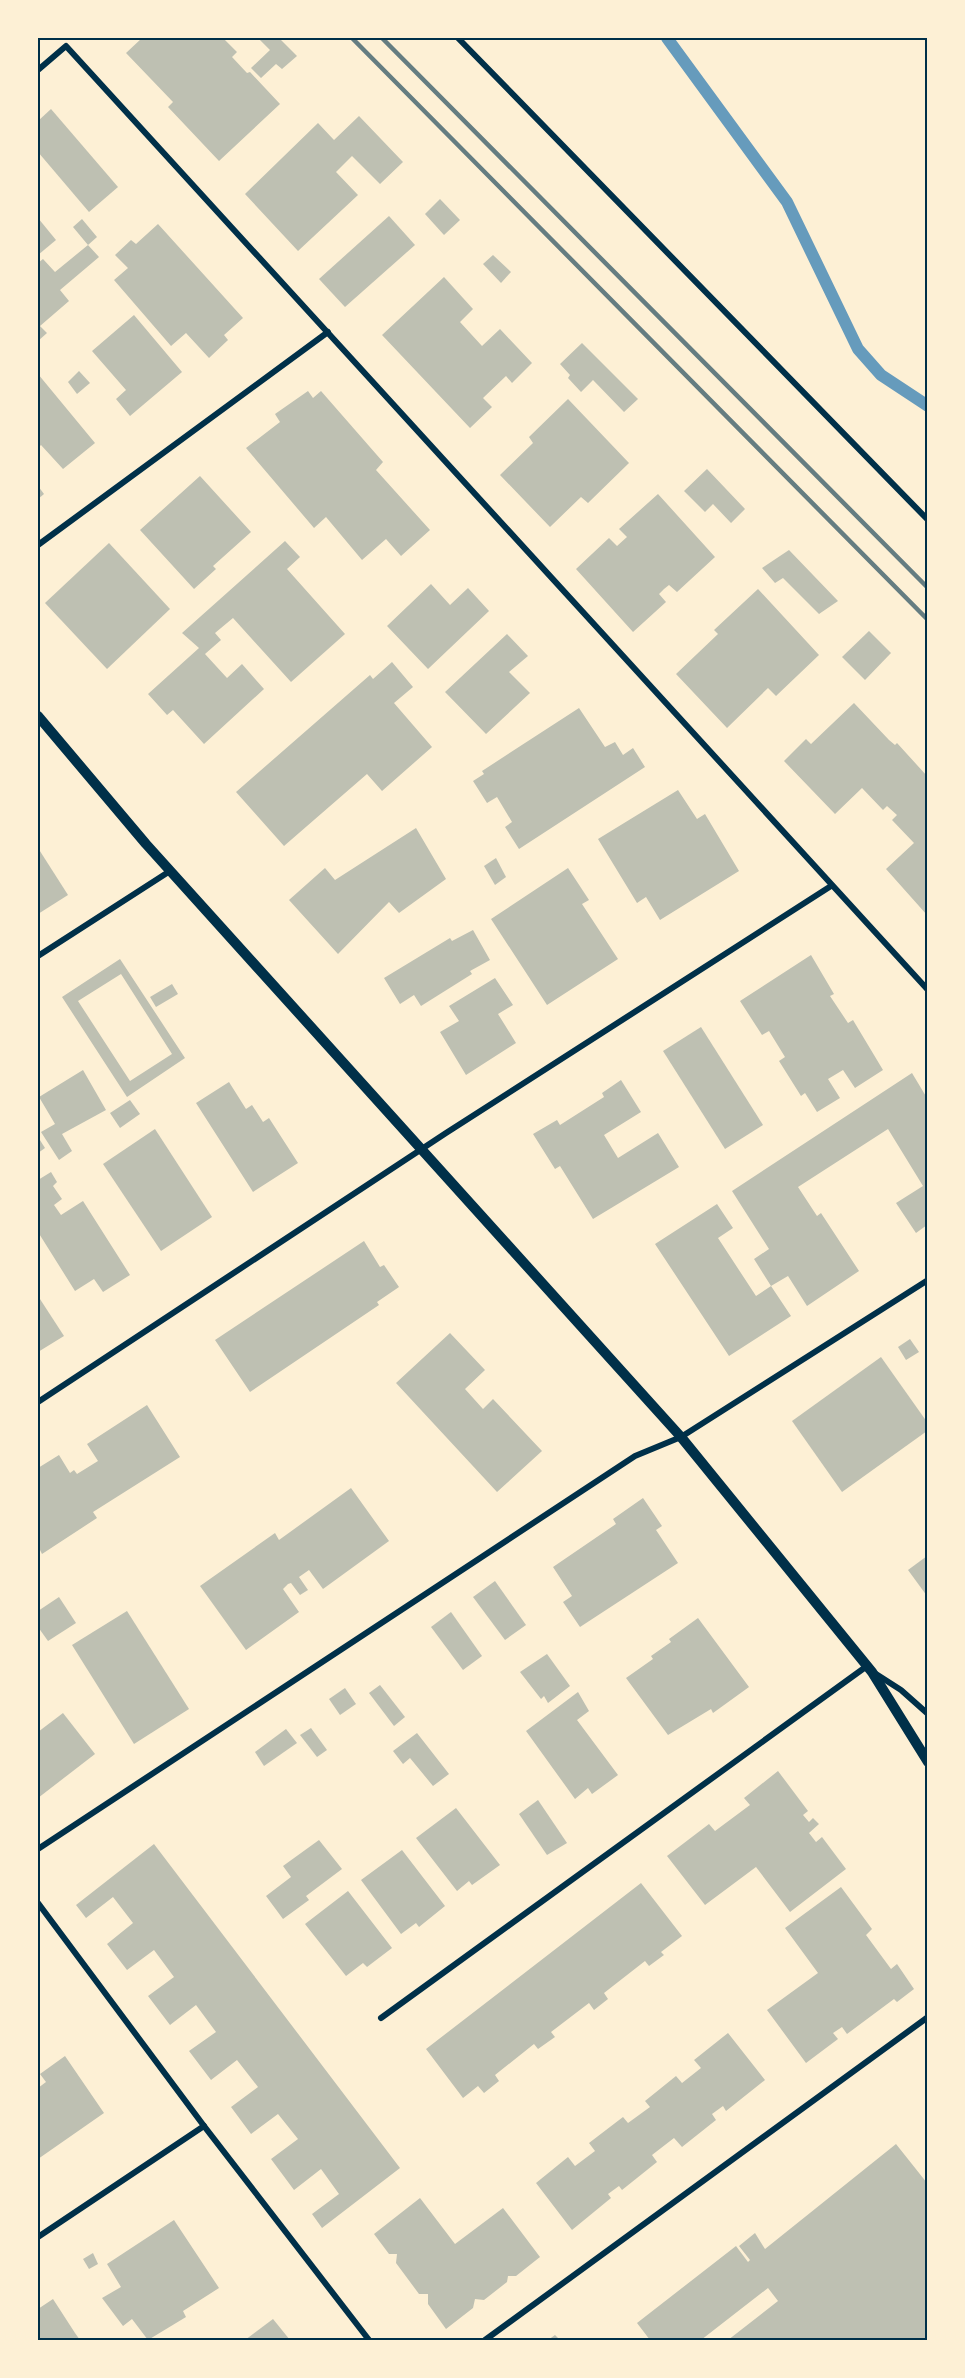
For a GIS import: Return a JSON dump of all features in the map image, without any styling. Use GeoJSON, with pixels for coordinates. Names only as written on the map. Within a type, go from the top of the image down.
{"type":"FeatureCollection","features":[{"type":"Feature","properties":{"kind":"street"},"geometry":{"type":"LineString","coordinates":[[458,38],[927,520]]}},
{"type":"Feature","properties":{"kind":"street"},"geometry":{"type":"LineString","coordinates":[[38,70],[66,46],[927,990]]}},
{"type":"Feature","properties":{"kind":"street"},"geometry":{"type":"LineString","coordinates":[[38,544],[328,332]]}},
{"type":"Feature","properties":{"kind":"street"},"geometry":{"type":"LineString","coordinates":[[39,720],[170,871],[681,1437],[870,1669],[927,1762]]}},
{"type":"Feature","properties":{"kind":"street"},"geometry":{"type":"LineString","coordinates":[[38,956],[170,871]]}},
{"type":"Feature","properties":{"kind":"street"},"geometry":{"type":"LineString","coordinates":[[38,1402],[421,1149],[831,886]]}},
{"type":"Feature","properties":{"kind":"street"},"geometry":{"type":"LineString","coordinates":[[38,1849],[634,1456],[681,1437],[927,1280]]}},
{"type":"Feature","properties":{"kind":"street"},"geometry":{"type":"LineString","coordinates":[[870,1669],[901,1690],[927,1714]]}},
{"type":"Feature","properties":{"kind":"street"},"geometry":{"type":"LineString","coordinates":[[381,2018],[870,1669]]}},
{"type":"Feature","properties":{"kind":"street"},"geometry":{"type":"LineString","coordinates":[[38,1903],[204,2126],[369,2340]]}},
{"type":"Feature","properties":{"kind":"street"},"geometry":{"type":"LineString","coordinates":[[485,2340],[927,2017]]}},
{"type":"Feature","properties":{"kind":"street"},"geometry":{"type":"LineString","coordinates":[[38,2237],[204,2126]]}},
{"type":"Feature","properties":{"kind":"building"},"geometry":{"type":"Polygon","coordinates":[[[142,38],[223,38],[237,52],[232,57],[247,73],[250,72],[280,104],[219,161],[168,107],[173,102],[126,53],[142,38]]]}},
{"type":"Feature","properties":{"kind":"building"},"geometry":{"type":"Polygon","coordinates":[[[258,38],[279,38],[297,56],[282,69],[276,64],[261,78],[251,68],[270,50],[258,38]]]}},
{"type":"Feature","properties":{"kind":"building"},"geometry":{"type":"Polygon","coordinates":[[[51,109],[118,187],[89,212],[38,152],[38,121],[51,109]]]}},
{"type":"Feature","properties":{"kind":"building"},"geometry":{"type":"Polygon","coordinates":[[[359,116],[403,162],[380,184],[352,156],[336,172],[358,195],[298,251],[245,194],[318,123],[334,140],[359,116]]]}},
{"type":"Feature","properties":{"kind":"building"},"geometry":{"type":"Polygon","coordinates":[[[440,199],[460,220],[444,235],[425,214],[440,199]]]}},
{"type":"Feature","properties":{"kind":"building"},"geometry":{"type":"Polygon","coordinates":[[[389,216],[415,245],[345,307],[319,279],[389,216]]]}},
{"type":"Feature","properties":{"kind":"building"},"geometry":{"type":"Polygon","coordinates":[[[38,218],[56,240],[38,255],[38,218]]]}},
{"type":"Feature","properties":{"kind":"building"},"geometry":{"type":"Polygon","coordinates":[[[82,219],[97,237],[88,245],[73,227],[82,219]]]}},
{"type":"Feature","properties":{"kind":"building"},"geometry":{"type":"Polygon","coordinates":[[[158,224],[243,318],[224,335],[228,340],[209,358],[186,333],[171,346],[114,280],[128,268],[115,255],[131,240],[136,244],[158,224]]]}},
{"type":"Feature","properties":{"kind":"building"},"geometry":{"type":"Polygon","coordinates":[[[88,245],[99,257],[60,290],[69,301],[40,326],[47,333],[38,341],[38,263],[43,259],[55,272],[88,245]]]}},
{"type":"Feature","properties":{"kind":"building"},"geometry":{"type":"Polygon","coordinates":[[[493,255],[511,272],[501,283],[483,264],[493,255]]]}},
{"type":"Feature","properties":{"kind":"building"},"geometry":{"type":"Polygon","coordinates":[[[444,277],[473,309],[460,322],[482,346],[500,329],[532,363],[512,383],[506,376],[483,398],[492,407],[470,428],[382,335],[444,277]]]}},
{"type":"Feature","properties":{"kind":"building"},"geometry":{"type":"Polygon","coordinates":[[[134,315],[182,372],[130,416],[116,399],[126,390],[92,351],[134,315]]]}},
{"type":"Feature","properties":{"kind":"building"},"geometry":{"type":"Polygon","coordinates":[[[582,343],[638,399],[624,412],[593,380],[581,392],[568,378],[570,375],[560,364],[582,343]]]}},
{"type":"Feature","properties":{"kind":"building"},"geometry":{"type":"Polygon","coordinates":[[[79,371],[90,383],[77,394],[68,382],[79,371]]]}},
{"type":"Feature","properties":{"kind":"building"},"geometry":{"type":"Polygon","coordinates":[[[38,374],[95,443],[63,469],[41,445],[38,448],[38,374]]]}},
{"type":"Feature","properties":{"kind":"building"},"geometry":{"type":"Polygon","coordinates":[[[308,391],[313,398],[321,391],[383,462],[376,470],[430,530],[401,556],[386,539],[362,560],[326,517],[314,528],[246,448],[280,422],[275,414],[308,391]]]}},
{"type":"Feature","properties":{"kind":"building"},"geometry":{"type":"Polygon","coordinates":[[[568,399],[629,463],[588,503],[581,497],[550,527],[500,475],[533,443],[529,437],[568,399]]]}},
{"type":"Feature","properties":{"kind":"building"},"geometry":{"type":"Polygon","coordinates":[[[707,469],[745,509],[731,523],[713,504],[705,512],[684,491],[707,469]]]}},
{"type":"Feature","properties":{"kind":"building"},"geometry":{"type":"Polygon","coordinates":[[[200,476],[251,532],[213,566],[216,569],[194,589],[140,530],[200,476]]]}},
{"type":"Feature","properties":{"kind":"building"},"geometry":{"type":"Polygon","coordinates":[[[38,486],[44,494],[38,499],[38,486]]]}},
{"type":"Feature","properties":{"kind":"building"},"geometry":{"type":"Polygon","coordinates":[[[658,494],[715,557],[677,592],[669,585],[664,589],[659,594],[666,602],[633,632],[576,569],[609,538],[617,546],[627,537],[619,529],[658,494]]]}},
{"type":"Feature","properties":{"kind":"building"},"geometry":{"type":"Polygon","coordinates":[[[285,541],[300,557],[287,569],[345,634],[291,682],[233,618],[215,633],[221,640],[205,654],[227,678],[242,664],[264,689],[204,744],[173,710],[167,715],[148,694],[199,648],[182,633],[285,541]]]}},
{"type":"Feature","properties":{"kind":"building"},"geometry":{"type":"Polygon","coordinates":[[[109,543],[170,609],[107,669],[45,603],[109,543]]]}},
{"type":"Feature","properties":{"kind":"building"},"geometry":{"type":"Polygon","coordinates":[[[789,550],[838,601],[819,614],[783,578],[775,583],[762,568],[789,550]]]}},
{"type":"Feature","properties":{"kind":"building"},"geometry":{"type":"Polygon","coordinates":[[[431,584],[450,605],[468,588],[489,611],[428,669],[387,626],[431,584]]]}},
{"type":"Feature","properties":{"kind":"building"},"geometry":{"type":"Polygon","coordinates":[[[758,589],[819,655],[776,696],[768,688],[727,728],[676,674],[718,634],[714,630],[758,589]]]}},
{"type":"Feature","properties":{"kind":"building"},"geometry":{"type":"Polygon","coordinates":[[[869,631],[891,653],[865,680],[842,657],[869,631]]]}},
{"type":"Feature","properties":{"kind":"building"},"geometry":{"type":"Polygon","coordinates":[[[507,634],[528,656],[509,672],[530,693],[486,734],[445,692],[507,634]]]}},
{"type":"Feature","properties":{"kind":"building"},"geometry":{"type":"Polygon","coordinates":[[[392,662],[413,687],[394,703],[432,747],[382,791],[367,774],[284,846],[236,792],[370,675],[373,679],[392,662]]]}},
{"type":"Feature","properties":{"kind":"building"},"geometry":{"type":"Polygon","coordinates":[[[854,703],[889,740],[895,745],[897,743],[927,776],[927,915],[886,869],[914,843],[892,820],[897,815],[887,806],[883,810],[862,788],[835,814],[784,761],[806,739],[811,744],[854,703]]]}},
{"type":"Feature","properties":{"kind":"building"},"geometry":{"type":"Polygon","coordinates":[[[579,708],[605,747],[615,742],[623,755],[633,748],[645,767],[519,849],[505,827],[512,822],[497,797],[487,803],[473,781],[484,774],[482,771],[579,708]]]}},
{"type":"Feature","properties":{"kind":"building"},"geometry":{"type":"Polygon","coordinates":[[[678,790],[697,819],[705,814],[739,871],[660,920],[646,897],[637,903],[598,839],[678,790]]]}},
{"type":"Feature","properties":{"kind":"building"},"geometry":{"type":"Polygon","coordinates":[[[416,828],[446,879],[399,913],[389,902],[338,954],[289,900],[325,868],[335,880],[416,828]]]}},
{"type":"Feature","properties":{"kind":"building"},"geometry":{"type":"Polygon","coordinates":[[[38,848],[68,895],[38,914],[38,848]]]}},
{"type":"Feature","properties":{"kind":"building"},"geometry":{"type":"Polygon","coordinates":[[[496,858],[506,877],[495,885],[484,866],[496,858]]]}},
{"type":"Feature","properties":{"kind":"building"},"geometry":{"type":"Polygon","coordinates":[[[568,868],[589,900],[582,904],[618,959],[547,1005],[491,919],[568,868]]]}},
{"type":"Feature","properties":{"kind":"building"},"geometry":{"type":"Polygon","coordinates":[[[473,930],[490,960],[470,971],[472,974],[421,1006],[414,995],[400,1004],[384,978],[450,938],[452,941],[473,930]]]}},
{"type":"Feature","properties":{"kind":"building"},"geometry":{"type":"Polygon","coordinates":[[[811,955],[834,994],[830,996],[848,1023],[853,1020],[883,1070],[855,1088],[843,1070],[828,1079],[840,1098],[817,1112],[805,1093],[801,1096],[779,1061],[785,1057],[769,1031],[762,1035],[740,1001],[811,955]]]}},
{"type":"Feature","properties":{"kind":"building"},"geometry":{"type":"Polygon","coordinates":[[[120,959],[185,1058],[127,1097],[62,997],[120,959]],[[121,974],[78,1001],[130,1081],[172,1054],[121,974]]]}},
{"type":"Feature","properties":{"kind":"building"},"geometry":{"type":"Polygon","coordinates":[[[495,978],[513,1005],[498,1014],[516,1043],[466,1075],[440,1032],[459,1021],[449,1006],[495,978]]]}},
{"type":"Feature","properties":{"kind":"building"},"geometry":{"type":"Polygon","coordinates":[[[172,984],[178,994],[156,1007],[150,997],[172,984]]]}},
{"type":"Feature","properties":{"kind":"building"},"geometry":{"type":"Polygon","coordinates":[[[701,1027],[763,1125],[725,1149],[663,1051],[701,1027]]]}},
{"type":"Feature","properties":{"kind":"building"},"geometry":{"type":"Polygon","coordinates":[[[83,1070],[106,1110],[62,1134],[72,1151],[59,1160],[41,1132],[55,1124],[39,1097],[83,1070]]]}},
{"type":"Feature","properties":{"kind":"building"},"geometry":{"type":"Polygon","coordinates":[[[912,1073],[927,1098],[927,1225],[916,1233],[896,1203],[923,1186],[888,1129],[798,1187],[817,1216],[821,1213],[859,1271],[807,1306],[788,1276],[771,1286],[754,1259],[769,1249],[732,1191],[912,1073]]]}},
{"type":"Feature","properties":{"kind":"building"},"geometry":{"type":"Polygon","coordinates":[[[621,1080],[641,1112],[604,1135],[618,1158],[658,1133],[679,1167],[593,1219],[560,1166],[555,1169],[533,1134],[557,1120],[560,1125],[604,1097],[602,1093],[621,1080]]]}},
{"type":"Feature","properties":{"kind":"building"},"geometry":{"type":"Polygon","coordinates":[[[229,1082],[246,1109],[252,1105],[263,1122],[269,1118],[298,1163],[253,1192],[196,1103],[229,1082]]]}},
{"type":"Feature","properties":{"kind":"building"},"geometry":{"type":"Polygon","coordinates":[[[130,1100],[140,1114],[120,1128],[110,1113],[130,1100]]]}},
{"type":"Feature","properties":{"kind":"building"},"geometry":{"type":"Polygon","coordinates":[[[155,1129],[212,1217],[161,1251],[103,1164],[155,1129]]]}},
{"type":"Feature","properties":{"kind":"building"},"geometry":{"type":"Polygon","coordinates":[[[38,1137],[45,1148],[38,1153],[38,1137]]]}},
{"type":"Feature","properties":{"kind":"building"},"geometry":{"type":"Polygon","coordinates":[[[51,1172],[57,1182],[53,1186],[62,1199],[54,1205],[61,1215],[83,1201],[130,1275],[103,1292],[94,1279],[75,1291],[38,1232],[38,1180],[51,1172]]]}},
{"type":"Feature","properties":{"kind":"building"},"geometry":{"type":"Polygon","coordinates":[[[717,1204],[733,1228],[718,1238],[756,1296],[771,1286],[791,1316],[729,1356],[655,1244],[717,1204]]]}},
{"type":"Feature","properties":{"kind":"building"},"geometry":{"type":"Polygon","coordinates":[[[364,1241],[380,1267],[384,1265],[399,1287],[377,1302],[379,1305],[250,1392],[215,1340],[364,1241]]]}},
{"type":"Feature","properties":{"kind":"building"},"geometry":{"type":"Polygon","coordinates":[[[38,1296],[64,1336],[38,1352],[38,1296]]]}},
{"type":"Feature","properties":{"kind":"building"},"geometry":{"type":"Polygon","coordinates":[[[450,1333],[485,1370],[465,1389],[483,1409],[493,1399],[542,1451],[497,1492],[396,1383],[450,1333]]]}},
{"type":"Feature","properties":{"kind":"building"},"geometry":{"type":"Polygon","coordinates":[[[910,1339],[919,1352],[906,1360],[898,1347],[910,1339]]]}},
{"type":"Feature","properties":{"kind":"building"},"geometry":{"type":"Polygon","coordinates":[[[881,1357],[927,1422],[927,1431],[842,1492],[792,1421],[881,1357]]]}},
{"type":"Feature","properties":{"kind":"building"},"geometry":{"type":"Polygon","coordinates":[[[147,1405],[180,1457],[93,1512],[97,1518],[42,1554],[38,1546],[38,1468],[59,1455],[70,1473],[74,1470],[77,1474],[98,1461],[87,1444],[147,1405]]]}},
{"type":"Feature","properties":{"kind":"building"},"geometry":{"type":"Polygon","coordinates":[[[351,1488],[389,1541],[323,1589],[309,1570],[299,1577],[308,1590],[300,1595],[291,1583],[288,1584],[283,1589],[299,1612],[246,1650],[200,1586],[275,1533],[279,1540],[351,1488]]]}},
{"type":"Feature","properties":{"kind":"building"},"geometry":{"type":"Polygon","coordinates":[[[643,1498],[662,1526],[656,1530],[678,1563],[580,1627],[563,1602],[572,1596],[553,1567],[616,1524],[613,1519],[643,1498]]]}},
{"type":"Feature","properties":{"kind":"building"},"geometry":{"type":"Polygon","coordinates":[[[927,1556],[927,1596],[908,1570],[927,1556]]]}},
{"type":"Feature","properties":{"kind":"building"},"geometry":{"type":"Polygon","coordinates":[[[495,1581],[526,1625],[505,1640],[473,1597],[495,1581]]]}},
{"type":"Feature","properties":{"kind":"building"},"geometry":{"type":"Polygon","coordinates":[[[59,1597],[76,1623],[48,1641],[38,1627],[38,1611],[59,1597]]]}},
{"type":"Feature","properties":{"kind":"building"},"geometry":{"type":"Polygon","coordinates":[[[127,1611],[189,1709],[134,1744],[72,1645],[127,1611]]]}},
{"type":"Feature","properties":{"kind":"building"},"geometry":{"type":"Polygon","coordinates":[[[451,1612],[482,1656],[463,1670],[431,1627],[451,1612]]]}},
{"type":"Feature","properties":{"kind":"building"},"geometry":{"type":"Polygon","coordinates":[[[698,1618],[749,1687],[713,1713],[711,1709],[668,1735],[626,1678],[653,1659],[651,1656],[671,1642],[669,1639],[698,1618]]]}},
{"type":"Feature","properties":{"kind":"building"},"geometry":{"type":"Polygon","coordinates":[[[547,1654],[570,1686],[548,1703],[544,1696],[541,1699],[520,1672],[547,1654]]]}},
{"type":"Feature","properties":{"kind":"building"},"geometry":{"type":"Polygon","coordinates":[[[380,1685],[405,1717],[394,1726],[369,1693],[380,1685]]]}},
{"type":"Feature","properties":{"kind":"building"},"geometry":{"type":"Polygon","coordinates":[[[345,1688],[356,1704],[340,1715],[329,1699],[345,1688]]]}},
{"type":"Feature","properties":{"kind":"building"},"geometry":{"type":"Polygon","coordinates":[[[578,1692],[589,1711],[577,1720],[618,1775],[592,1794],[588,1788],[575,1799],[526,1731],[578,1692]]]}},
{"type":"Feature","properties":{"kind":"building"},"geometry":{"type":"Polygon","coordinates":[[[63,1713],[95,1754],[38,1798],[38,1732],[63,1713]]]}},
{"type":"Feature","properties":{"kind":"building"},"geometry":{"type":"Polygon","coordinates":[[[311,1728],[327,1750],[317,1757],[300,1735],[311,1728]]]}},
{"type":"Feature","properties":{"kind":"building"},"geometry":{"type":"Polygon","coordinates":[[[286,1729],[297,1743],[264,1766],[255,1752],[286,1729]]]}},
{"type":"Feature","properties":{"kind":"building"},"geometry":{"type":"Polygon","coordinates":[[[417,1733],[449,1774],[433,1786],[410,1758],[403,1764],[393,1751],[417,1733]]]}},
{"type":"Feature","properties":{"kind":"building"},"geometry":{"type":"Polygon","coordinates":[[[778,1771],[808,1811],[803,1815],[809,1822],[813,1818],[819,1824],[809,1833],[816,1842],[822,1837],[846,1869],[790,1912],[756,1867],[705,1905],[667,1856],[709,1824],[715,1831],[750,1805],[744,1798],[778,1771]]]}},
{"type":"Feature","properties":{"kind":"building"},"geometry":{"type":"Polygon","coordinates":[[[538,1800],[567,1843],[547,1855],[519,1814],[538,1800]]]}},
{"type":"Feature","properties":{"kind":"building"},"geometry":{"type":"Polygon","coordinates":[[[456,1808],[500,1865],[472,1885],[469,1881],[457,1891],[416,1838],[456,1808]]]}},
{"type":"Feature","properties":{"kind":"building"},"geometry":{"type":"Polygon","coordinates":[[[319,1840],[342,1869],[306,1896],[309,1900],[283,1919],[266,1896],[291,1877],[283,1866],[319,1840]]]}},
{"type":"Feature","properties":{"kind":"building"},"geometry":{"type":"Polygon","coordinates":[[[154,1844],[400,2168],[322,2228],[312,2214],[339,2194],[321,2169],[294,2190],[271,2159],[298,2139],[278,2114],[251,2134],[231,2107],[258,2087],[237,2060],[211,2080],[189,2051],[216,2032],[196,2005],[170,2025],[148,1996],[174,1977],[154,1950],[127,1970],[107,1944],[133,1923],[113,1897],[86,1918],[76,1905],[154,1844]]]}},
{"type":"Feature","properties":{"kind":"building"},"geometry":{"type":"Polygon","coordinates":[[[402,1850],[445,1906],[419,1927],[416,1923],[401,1934],[361,1880],[402,1850]]]}},
{"type":"Feature","properties":{"kind":"building"},"geometry":{"type":"Polygon","coordinates":[[[641,1883],[682,1936],[661,1952],[664,1955],[649,1966],[645,1961],[604,1993],[608,1999],[594,2010],[589,2003],[551,2032],[555,2037],[538,2049],[534,2044],[495,2075],[499,2081],[484,2093],[478,2086],[463,2098],[426,2049],[641,1883]]]}},
{"type":"Feature","properties":{"kind":"building"},"geometry":{"type":"Polygon","coordinates":[[[841,1887],[872,1929],[866,1935],[891,1969],[897,1964],[914,1989],[897,2002],[894,1999],[847,2034],[842,2027],[833,2033],[838,2039],[806,2063],[767,2010],[818,1973],[785,1928],[841,1887]]]}},
{"type":"Feature","properties":{"kind":"building"},"geometry":{"type":"Polygon","coordinates":[[[348,1891],[392,1948],[367,1967],[363,1963],[346,1976],[305,1924],[348,1891]]]}},
{"type":"Feature","properties":{"kind":"building"},"geometry":{"type":"Polygon","coordinates":[[[728,2033],[765,2080],[726,2111],[723,2106],[712,2114],[716,2120],[682,2147],[674,2138],[652,2155],[657,2162],[622,2190],[619,2186],[608,2194],[611,2198],[572,2230],[536,2183],[568,2157],[575,2166],[595,2151],[589,2143],[623,2117],[628,2123],[650,2107],[645,2101],[676,2076],[682,2083],[701,2068],[694,2060],[728,2033]]]}},
{"type":"Feature","properties":{"kind":"building"},"geometry":{"type":"Polygon","coordinates":[[[65,2056],[104,2113],[38,2159],[38,2088],[46,2082],[40,2074],[65,2056]]]}},
{"type":"Feature","properties":{"kind":"building"},"geometry":{"type":"Polygon","coordinates":[[[896,2144],[927,2183],[927,2340],[728,2340],[778,2301],[768,2288],[701,2340],[650,2340],[637,2323],[736,2246],[748,2262],[750,2260],[739,2246],[755,2233],[765,2249],[896,2144]]]}},
{"type":"Feature","properties":{"kind":"building"},"geometry":{"type":"Polygon","coordinates":[[[420,2198],[455,2244],[503,2208],[540,2257],[516,2276],[508,2276],[507,2282],[484,2300],[475,2299],[473,2308],[446,2329],[428,2304],[428,2294],[419,2294],[396,2263],[397,2254],[389,2254],[374,2234],[420,2198]]]}},
{"type":"Feature","properties":{"kind":"building"},"geometry":{"type":"Polygon","coordinates":[[[174,2220],[219,2288],[183,2311],[186,2317],[148,2340],[132,2319],[123,2326],[102,2298],[121,2287],[107,2264],[174,2220]]]}},
{"type":"Feature","properties":{"kind":"building"},"geometry":{"type":"Polygon","coordinates":[[[93,2253],[98,2264],[89,2269],[83,2259],[93,2253]]]}},
{"type":"Feature","properties":{"kind":"building"},"geometry":{"type":"Polygon","coordinates":[[[53,2299],[80,2340],[38,2340],[38,2309],[53,2299]]]}},
{"type":"Feature","properties":{"kind":"building"},"geometry":{"type":"Polygon","coordinates":[[[273,2319],[290,2340],[245,2340],[273,2319]]]}},
{"type":"Feature","properties":{"kind":"building"},"geometry":{"type":"Polygon","coordinates":[[[555,2335],[560,2340],[548,2340],[555,2335]]]}},
{"type":"Feature","properties":{"kind":"waterway"},"geometry":{"type":"LineString","coordinates":[[667,38],[787,202],[858,349],[881,375],[928,406]]}},
{"type":"Feature","properties":{"kind":"railway"},"geometry":{"type":"LineString","coordinates":[[352,38],[928,620]]}},
{"type":"Feature","properties":{"kind":"railway"},"geometry":{"type":"LineString","coordinates":[[382,38],[928,588]]}}]}
